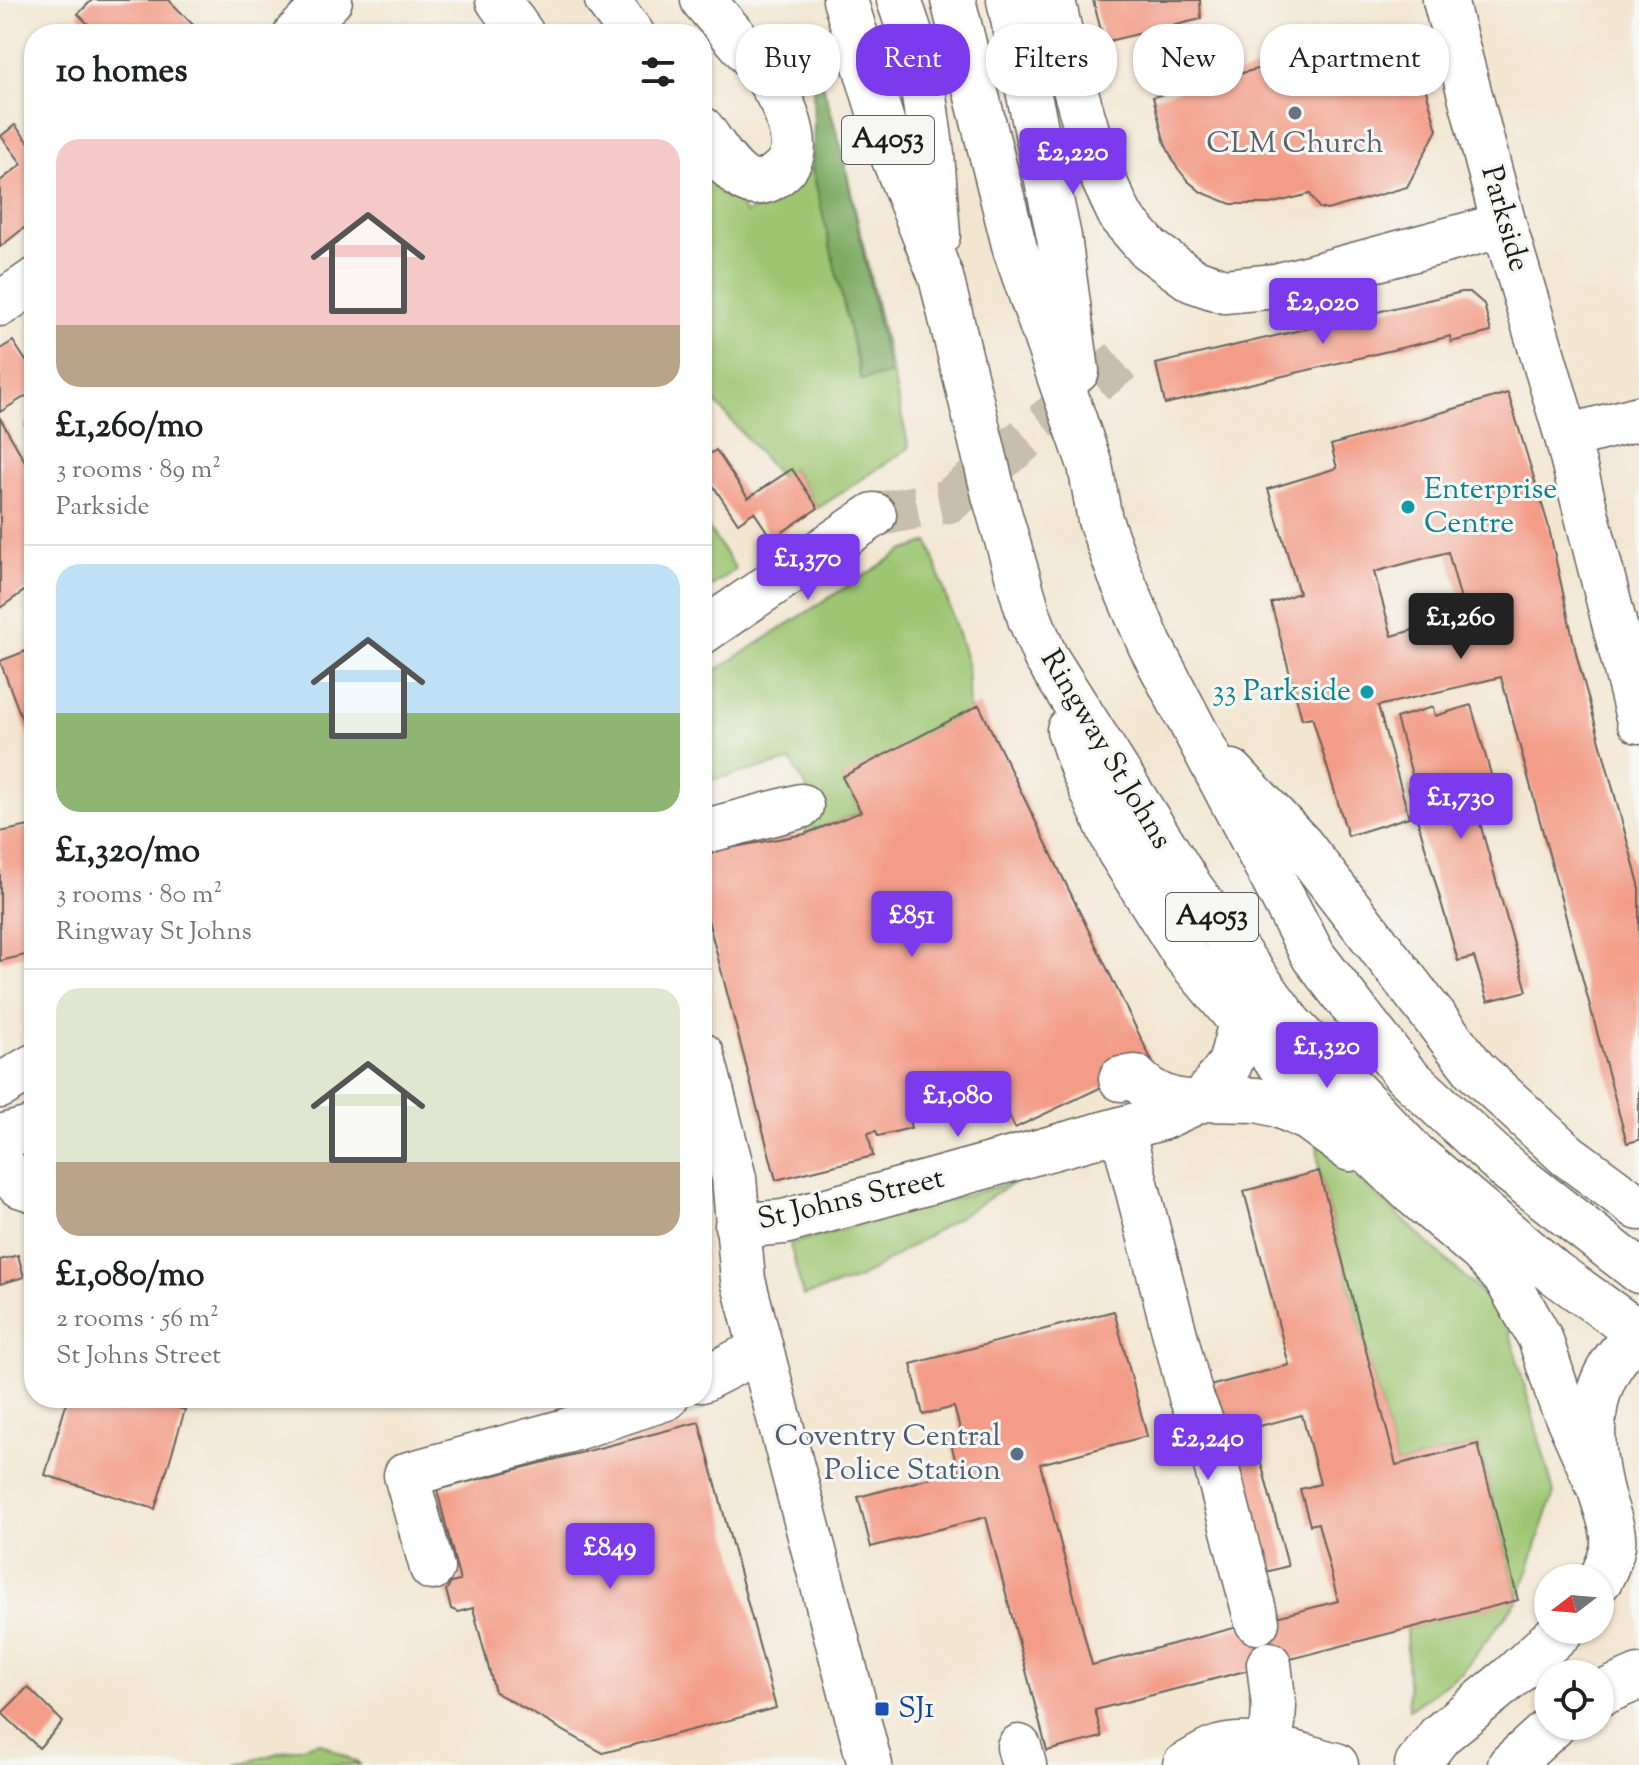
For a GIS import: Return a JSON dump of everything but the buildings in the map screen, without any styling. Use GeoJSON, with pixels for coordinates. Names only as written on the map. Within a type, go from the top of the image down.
{"type":"FeatureCollection","features":[{"type":"Feature","properties":{"kind":"main road"},"geometry":{"type":"LineString","coordinates":[[306,24],[330,0]]}},
{"type":"Feature","properties":{"kind":"main road"},"geometry":{"type":"LineString","coordinates":[[498,0],[515,24]]}},
{"type":"Feature","properties":{"kind":"main road"},"geometry":{"type":"LineString","coordinates":[[607,0],[625,24]]}},
{"type":"Feature","properties":{"kind":"main road"},"geometry":{"type":"LineString","coordinates":[[703,0],[777,92],[793,140],[792,157],[785,170],[762,183],[748,183],[736,174],[712,142]]}},
{"type":"Feature","properties":{"kind":"main road","name":"Ringway St Johns"},"geometry":{"type":"LineString","coordinates":[[845,0],[892,154],[941,277],[994,495],[1030,619],[1045,656],[1191,888],[1290,1024],[1413,1153],[1555,1273],[1630,1344]]}},
{"type":"Feature","properties":{"kind":"main road"},"geometry":{"type":"LineString","coordinates":[[899,0],[919,59],[932,154],[941,277]]}},
{"type":"Feature","properties":{"kind":"main road","name":"A4053"},"geometry":{"type":"LineString","coordinates":[[953,0],[1015,249],[1090,465],[1100,520],[1120,575],[1150,645],[1314,957],[1405,1074],[1509,1170],[1639,1271]]}},
{"type":"Feature","properties":{"kind":"main road"},"geometry":{"type":"LineString","coordinates":[[1009,0],[1059,237],[1090,465]]}},
{"type":"Feature","properties":{"kind":"main road"},"geometry":{"type":"LineString","coordinates":[[1053,0],[1065,55],[1098,168],[1121,217],[1149,249],[1192,280],[1224,291],[1276,286],[1504,225]]}},
{"type":"Feature","properties":{"kind":"main road","name":"Parkside"},"geometry":{"type":"LineString","coordinates":[[1445,0],[1504,225],[1567,437],[1639,721]]}},
{"type":"Feature","properties":{"kind":"main road"},"geometry":{"type":"LineString","coordinates":[[0,304],[24,288]]}},
{"type":"Feature","properties":{"kind":"main road"},"geometry":{"type":"LineString","coordinates":[[1567,437],[1639,418]]}},
{"type":"Feature","properties":{"kind":"main road"},"geometry":{"type":"LineString","coordinates":[[712,625],[874,515]]}},
{"type":"Feature","properties":{"kind":"main road"},"geometry":{"type":"LineString","coordinates":[[1045,656],[1082,768],[1119,851],[1184,954],[1297,1082],[1414,1194],[1481,1251],[1506,1278],[1540,1338],[1560,1400],[1601,1492]]}},
{"type":"Feature","properties":{"kind":"main road"},"geometry":{"type":"LineString","coordinates":[[1200,739],[1301,845],[1475,1070],[1567,1155],[1639,1208]]}},
{"type":"Feature","properties":{"kind":"main road"},"geometry":{"type":"LineString","coordinates":[[712,829],[801,806]]}},
{"type":"Feature","properties":{"kind":"main road","name":"St Johns Street"},"geometry":{"type":"LineString","coordinates":[[737,1226],[784,1222],[1161,1118],[1198,1100],[1230,1064],[1241,1022]]}},
{"type":"Feature","properties":{"kind":"main road"},"geometry":{"type":"LineString","coordinates":[[0,1086],[24,1072]]}},
{"type":"Feature","properties":{"kind":"main road"},"geometry":{"type":"LineString","coordinates":[[1121,1079],[1135,1077],[1154,1093],[1178,1102],[1198,1100]]}},
{"type":"Feature","properties":{"kind":"main road","name":"St Johns Street"},"geometry":{"type":"LineString","coordinates":[[712,1093],[734,1178],[743,1280],[870,1765]]}},
{"type":"Feature","properties":{"kind":"main road","name":"St Johns Street"},"geometry":{"type":"LineString","coordinates":[[1198,1100],[1234,1098],[1278,1105],[1309,1119],[1414,1194]]}},
{"type":"Feature","properties":{"kind":"main road"},"geometry":{"type":"LineString","coordinates":[[1122,1129],[1191,1397],[1210,1442],[1257,1622]]}},
{"type":"Feature","properties":{"kind":"main road"},"geometry":{"type":"LineString","coordinates":[[0,1137],[24,1131]]}},
{"type":"Feature","properties":{"kind":"main road"},"geometry":{"type":"LineString","coordinates":[[0,1163],[24,1187]]}},
{"type":"Feature","properties":{"kind":"main road"},"geometry":{"type":"LineString","coordinates":[[1630,1344],[1599,1391],[1592,1417],[1591,1446],[1601,1492],[1607,1560],[1639,1582]]}},
{"type":"Feature","properties":{"kind":"main road"},"geometry":{"type":"LineString","coordinates":[[712,1375],[760,1350]]}},
{"type":"Feature","properties":{"kind":"main road"},"geometry":{"type":"LineString","coordinates":[[432,1568],[406,1475],[566,1431],[636,1408]]}},
{"type":"Feature","properties":{"kind":"main road"},"geometry":{"type":"LineString","coordinates":[[1417,1765],[1440,1735],[1547,1644]]}},
{"type":"Feature","properties":{"kind":"main road"},"geometry":{"type":"LineString","coordinates":[[1263,1756],[1273,1723],[1269,1664]]}},
{"type":"Feature","properties":{"kind":"main road"},"geometry":{"type":"LineString","coordinates":[[1614,1688],[1639,1677]]}},
{"type":"Feature","properties":{"kind":"main road"},"geometry":{"type":"LineString","coordinates":[[1510,1765],[1538,1740]]}},
{"type":"Feature","properties":{"kind":"main road"},"geometry":{"type":"LineString","coordinates":[[1187,1765],[1214,1749],[1243,1745],[1263,1756],[1336,1765]]}},
{"type":"Feature","properties":{"kind":"green space"},"geometry":{"type":"Polygon","coordinates":[[[813,96],[826,96],[841,147],[889,374],[861,380],[812,168],[813,96]]]}},
{"type":"Feature","properties":{"kind":"green space"},"geometry":{"type":"Polygon","coordinates":[[[841,147],[909,448],[818,508],[792,469],[780,477],[712,399],[712,168],[746,214],[841,147]]]}},
{"type":"Feature","properties":{"kind":"green space"},"geometry":{"type":"Polygon","coordinates":[[[712,534],[736,569],[712,586],[712,534]]]}},
{"type":"Feature","properties":{"kind":"green space"},"geometry":{"type":"Polygon","coordinates":[[[929,542],[967,663],[969,711],[843,778],[861,812],[805,834],[807,788],[791,761],[712,780],[712,673],[903,551],[929,542]]]}},
{"type":"Feature","properties":{"kind":"green space"},"geometry":{"type":"Polygon","coordinates":[[[1317,1139],[1505,1315],[1554,1493],[1518,1600],[1462,1672],[1409,1710],[1406,1629],[1518,1599],[1478,1444],[1396,1465],[1319,1171],[1317,1139]]]}},
{"type":"Feature","properties":{"kind":"green space"},"geometry":{"type":"Polygon","coordinates":[[[1017,1181],[858,1279],[803,1296],[790,1244],[1017,1181]]]}},
{"type":"Feature","properties":{"kind":"green space"},"geometry":{"type":"Polygon","coordinates":[[[319,1742],[361,1765],[236,1765],[319,1742]]]}},
{"type":"Feature","properties":{"kind":"tunnel"},"geometry":{"type":"LineString","coordinates":[[874,515],[949,501],[1121,361]]}},
{"type":"Feature","properties":{"kind":"place","name":"CLM Church"},"geometry":{"type":"Point","coordinates":[1295,113]}},
{"type":"Feature","properties":{"kind":"place","name":"Enterprise Centre"},"geometry":{"type":"Point","coordinates":[1408,507]}},
{"type":"Feature","properties":{"kind":"place","name":"33 Parkside"},"geometry":{"type":"Point","coordinates":[1367,692]}},
{"type":"Feature","properties":{"kind":"place","name":"Coventry Central Police Station"},"geometry":{"type":"Point","coordinates":[1017,1454]}},
{"type":"Feature","properties":{"kind":"place","name":"SJ1"},"geometry":{"type":"Point","coordinates":[882,1709]}}]}
